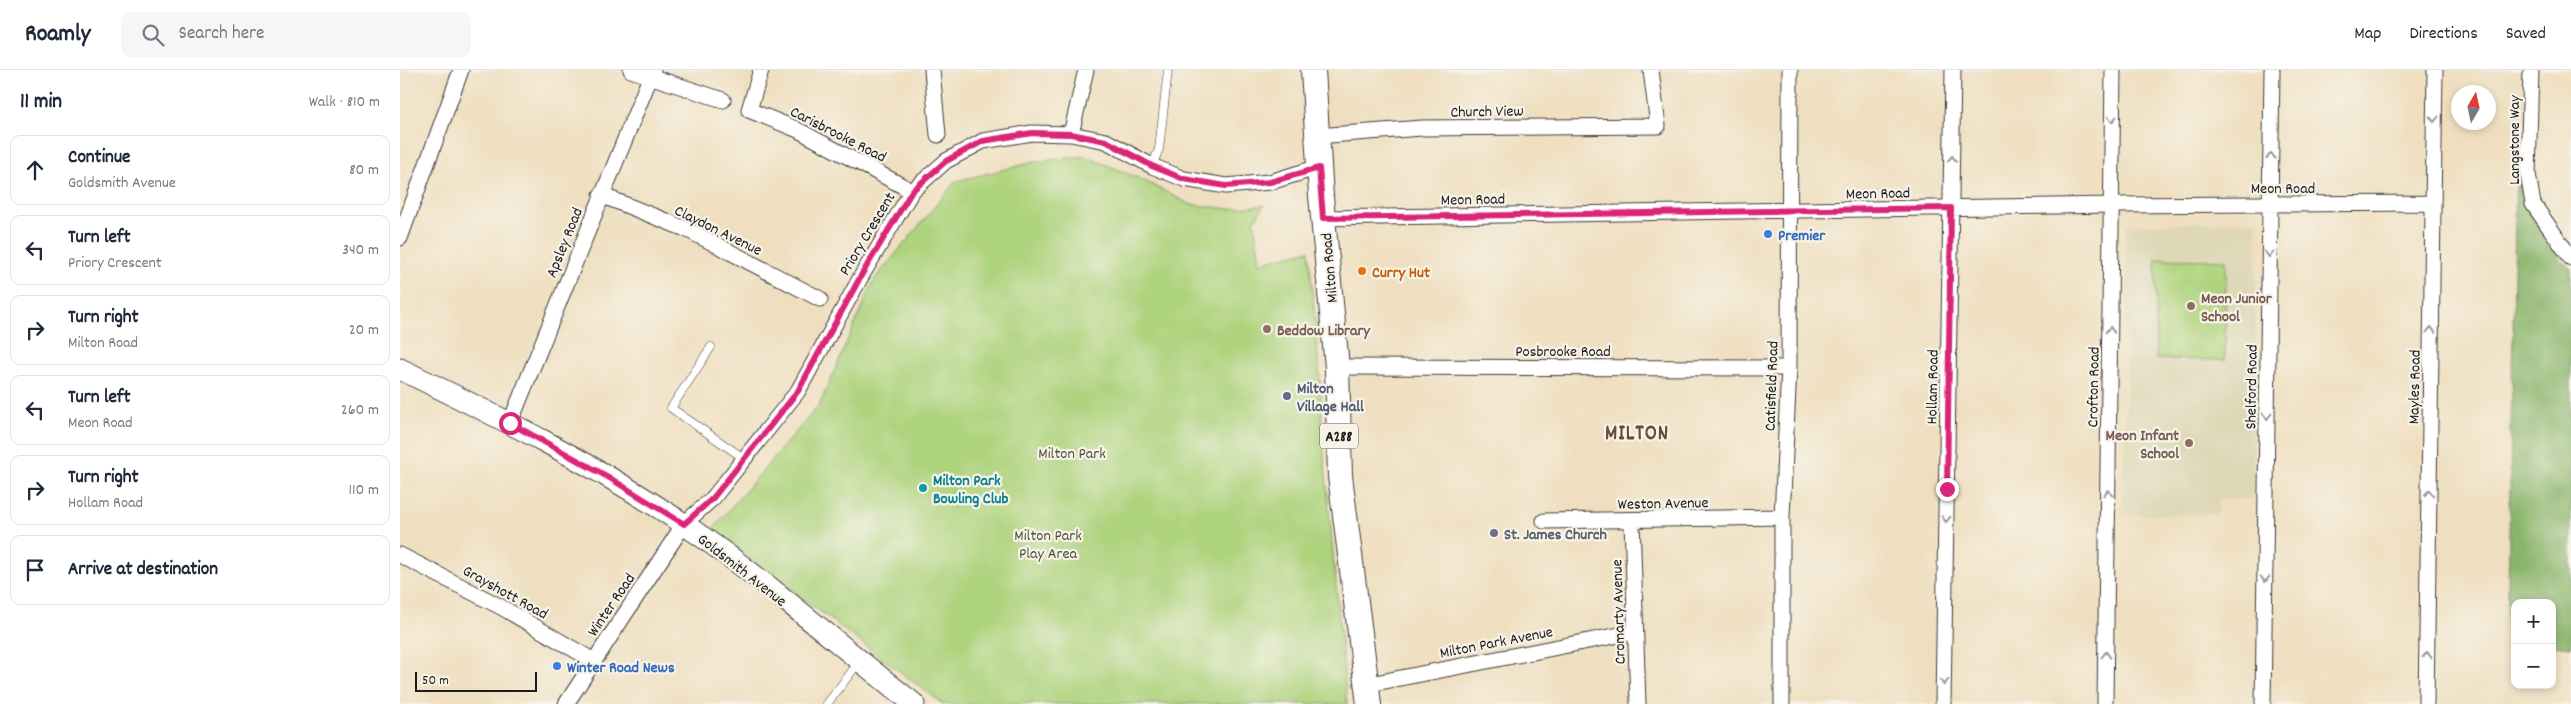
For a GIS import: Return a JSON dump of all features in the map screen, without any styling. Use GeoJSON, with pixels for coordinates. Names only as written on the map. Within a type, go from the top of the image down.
{"type":"FeatureCollection","features":[{"type":"Feature","properties":{"kind":"main road","name":"Milton Road"},"geometry":{"type":"LineString","coordinates":[[1313,70],[1323,218],[1337,367],[1340,476],[1367,695]]}},
{"type":"Feature","properties":{"kind":"main road","name":"Goldsmith Avenue"},"geometry":{"type":"LineString","coordinates":[[400,369],[510,423],[608,477],[684,524],[730,557],[859,662],[914,704]]}},
{"type":"Feature","properties":{"kind":"street"},"geometry":{"type":"LineString","coordinates":[[400,238],[461,70]]}},
{"type":"Feature","properties":{"kind":"street"},"geometry":{"type":"LineString","coordinates":[[631,70],[652,73],[723,100]]}},
{"type":"Feature","properties":{"kind":"street","name":"Carisbrooke Road"},"geometry":{"type":"LineString","coordinates":[[761,70],[749,110],[796,129],[912,191]]}},
{"type":"Feature","properties":{"kind":"street"},"geometry":{"type":"LineString","coordinates":[[932,70],[938,135]]}},
{"type":"Feature","properties":{"kind":"street"},"geometry":{"type":"LineString","coordinates":[[1071,134],[1086,70]]}},
{"type":"Feature","properties":{"kind":"street","name":"Church View"},"geometry":{"type":"LineString","coordinates":[[1317,136],[1422,128],[1658,126],[1652,70]]}},
{"type":"Feature","properties":{"kind":"street","name":"Catisfield Road"},"geometry":{"type":"LineString","coordinates":[[1782,704],[1782,517],[1789,368],[1790,70]]}},
{"type":"Feature","properties":{"kind":"street","name":"Hollam Road"},"geometry":{"type":"LineString","coordinates":[[1943,704],[1953,70]]}},
{"type":"Feature","properties":{"kind":"street","name":"Crofton Road"},"geometry":{"type":"LineString","coordinates":[[2105,704],[2113,70]]}},
{"type":"Feature","properties":{"kind":"street","name":"Shelford Road"},"geometry":{"type":"LineString","coordinates":[[2263,704],[2272,70]]}},
{"type":"Feature","properties":{"kind":"street","name":"Mayles Road"},"geometry":{"type":"LineString","coordinates":[[2426,704],[2435,70]]}},
{"type":"Feature","properties":{"kind":"street","name":"Langstone Way"},"geometry":{"type":"LineString","coordinates":[[2531,70],[2528,174],[2532,204],[2571,258]]}},
{"type":"Feature","properties":{"kind":"street","name":"Apsley Road"},"geometry":{"type":"LineString","coordinates":[[510,423],[652,73]]}},
{"type":"Feature","properties":{"kind":"street","name":"Priory Crescent"},"geometry":{"type":"LineString","coordinates":[[684,524],[713,498],[798,391],[858,282],[912,191],[946,161],[983,141],[1032,133],[1071,134],[1106,141],[1152,166],[1184,179],[1226,186],[1270,182],[1319,168]]}},
{"type":"Feature","properties":{"kind":"street","name":"Claydon Avenue"},"geometry":{"type":"LineString","coordinates":[[601,195],[688,230],[820,299]]}},
{"type":"Feature","properties":{"kind":"street","name":"Meon Road"},"geometry":{"type":"LineString","coordinates":[[1323,218],[2112,205],[2433,203]]}},
{"type":"Feature","properties":{"kind":"street","name":"Posbrooke Road"},"geometry":{"type":"LineString","coordinates":[[1337,367],[1789,368]]}},
{"type":"Feature","properties":{"kind":"street","name":"Weston Avenue"},"geometry":{"type":"LineString","coordinates":[[1544,521],[1782,517]]}},
{"type":"Feature","properties":{"kind":"street","name":"Cromarty Avenue"},"geometry":{"type":"LineString","coordinates":[[1632,520],[1634,632],[1638,704]]}},
{"type":"Feature","properties":{"kind":"street","name":"Winter Road"},"geometry":{"type":"LineString","coordinates":[[569,703],[594,661],[684,524]]}},
{"type":"Feature","properties":{"kind":"street","name":"Grayshott Road"},"geometry":{"type":"LineString","coordinates":[[400,555],[501,607],[594,661]]}},
{"type":"Feature","properties":{"kind":"street","name":"Milton Park Avenue"},"geometry":{"type":"LineString","coordinates":[[1367,695],[1634,632]]}},
{"type":"Feature","properties":{"kind":"lane"},"geometry":{"type":"LineString","coordinates":[[1152,166],[1160,149],[1168,70]]}},
{"type":"Feature","properties":{"kind":"lane"},"geometry":{"type":"LineString","coordinates":[[711,347],[671,408],[745,459]]}},
{"type":"Feature","properties":{"kind":"lane"},"geometry":{"type":"LineString","coordinates":[[827,704],[859,662]]}},
{"type":"Feature","properties":{"kind":"shaded area"},"geometry":{"type":"Polygon","coordinates":[[[2257,221],[2253,499],[2218,499],[2218,514],[2122,515],[2127,387],[2126,225],[2257,221]]]}},
{"type":"Feature","properties":{"kind":"green space","name":"Milton Park"},"geometry":{"type":"Polygon","coordinates":[[[1085,156],[1143,180],[1189,204],[1229,209],[1264,205],[1254,222],[1260,263],[1309,250],[1320,381],[1323,444],[1347,704],[943,704],[712,530],[820,404],[874,280],[956,181],[1039,161],[1085,156]]]}},
{"type":"Feature","properties":{"kind":"green space"},"geometry":{"type":"Polygon","coordinates":[[[2516,167],[2529,212],[2561,260],[2571,269],[2571,647],[2556,645],[2556,599],[2511,599],[2511,642],[2507,641],[2516,167]]]}},
{"type":"Feature","properties":{"kind":"green space"},"geometry":{"type":"Polygon","coordinates":[[[2156,259],[2226,260],[2225,360],[2156,359],[2156,259]]]}},
{"type":"Feature","properties":{"kind":"place","name":"Premier"},"geometry":{"type":"Point","coordinates":[1768,234]}},
{"type":"Feature","properties":{"kind":"place","name":"Curry Hut"},"geometry":{"type":"Point","coordinates":[1362,271]}},
{"type":"Feature","properties":{"kind":"place","name":"Meon Junior School"},"geometry":{"type":"Point","coordinates":[2191,306]}},
{"type":"Feature","properties":{"kind":"place","name":"Beddow Library"},"geometry":{"type":"Point","coordinates":[1267,329]}},
{"type":"Feature","properties":{"kind":"place","name":"Milton Village Hall"},"geometry":{"type":"Point","coordinates":[1287,396]}},
{"type":"Feature","properties":{"kind":"place","name":"Meon Infant School"},"geometry":{"type":"Point","coordinates":[2189,443]}},
{"type":"Feature","properties":{"kind":"place","name":"Milton Park Bowling Club"},"geometry":{"type":"Point","coordinates":[923,488]}},
{"type":"Feature","properties":{"kind":"place","name":"St. James Church"},"geometry":{"type":"Point","coordinates":[1494,533]}},
{"type":"Feature","properties":{"kind":"place","name":"Winter Road News"},"geometry":{"type":"Point","coordinates":[557,666]}},
{"type":"Feature","properties":{"kind":"district","name":"MILTON"},"geometry":{"type":"Point","coordinates":[1637,432]}},
{"type":"Feature","properties":{"kind":"route"},"geometry":{"type":"LineString","coordinates":[[510,423],[608,477],[684,524],[713,498],[798,391],[840,312],[912,191],[946,161],[983,141],[1032,133],[1071,134],[1106,141],[1152,166],[1184,179],[1226,186],[1270,182],[1319,168],[1323,218],[1951,208],[1947,489]]}},
{"type":"Feature","properties":{"kind":"park label","name":"Milton Park Play Area"},"geometry":{"type":"Point","coordinates":[1048,543]}}]}
